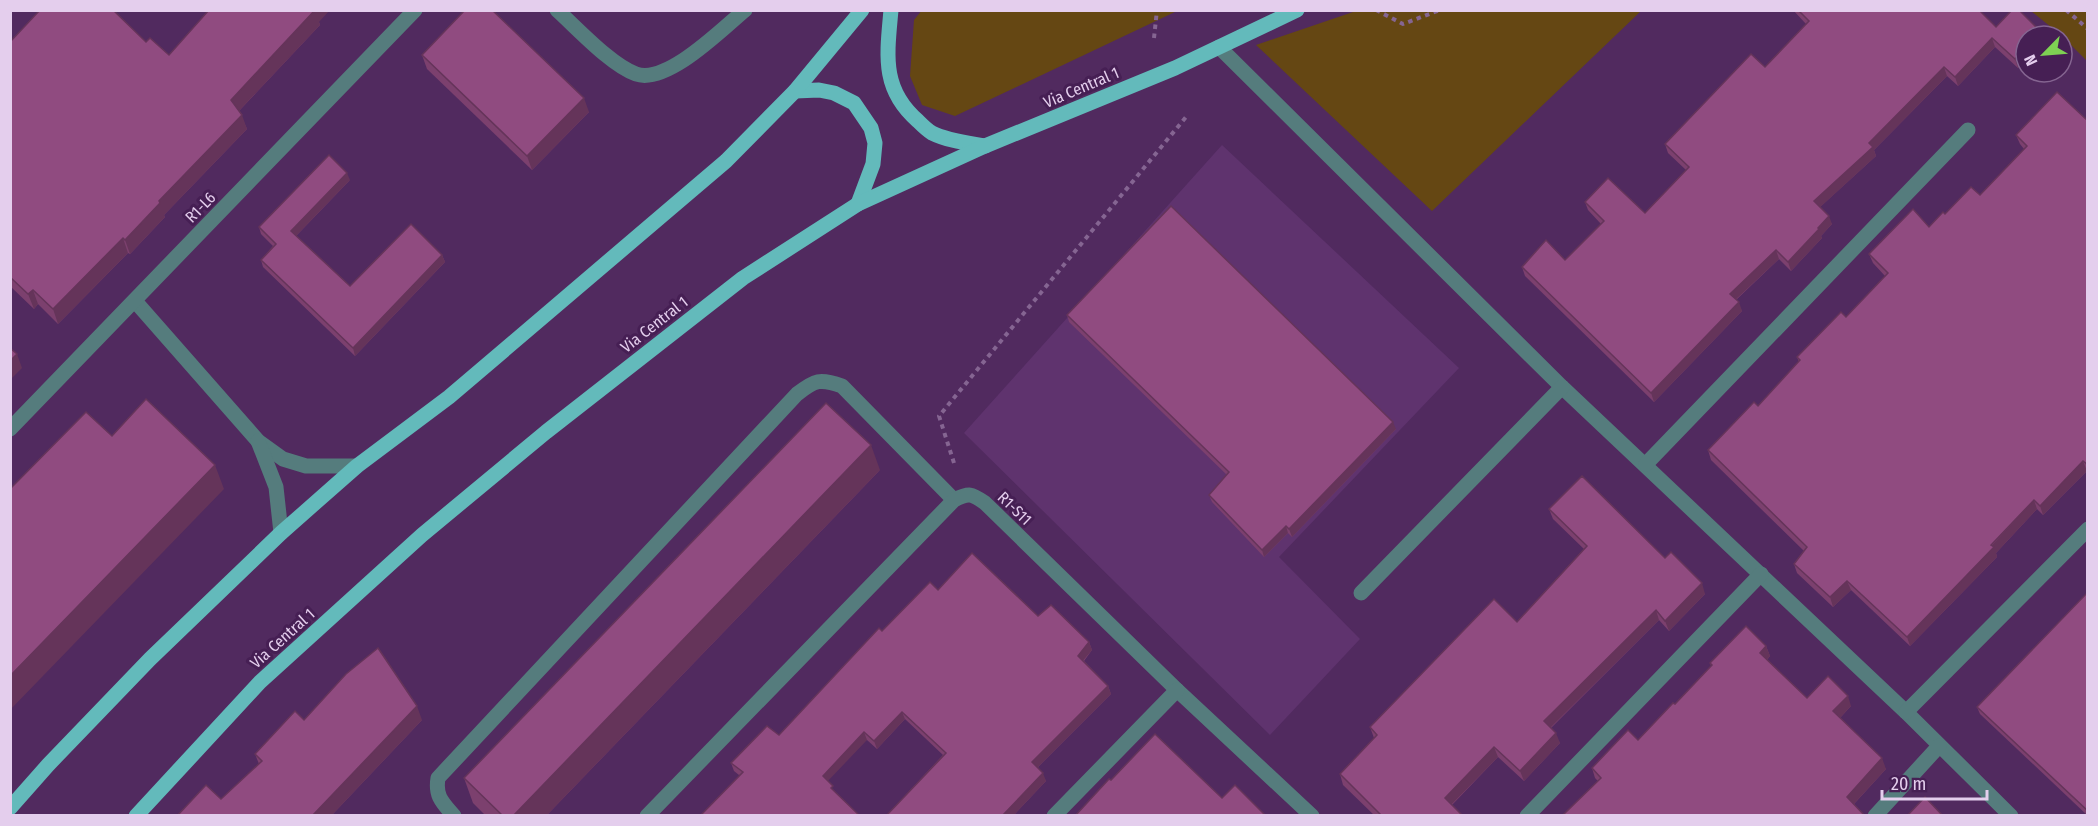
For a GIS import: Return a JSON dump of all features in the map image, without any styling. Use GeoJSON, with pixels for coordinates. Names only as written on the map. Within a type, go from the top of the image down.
{"type":"FeatureCollection","features":[{"type":"Feature","properties":{"kind":"main road"},"geometry":{"type":"LineString","coordinates":[[10,808],[150,659],[281,533],[357,466],[449,397],[726,161],[795,91],[862,10]]}},
{"type":"Feature","properties":{"kind":"main road"},"geometry":{"type":"LineString","coordinates":[[891,10],[888,67],[892,88],[907,111],[931,132],[951,140],[986,146]]}},
{"type":"Feature","properties":{"kind":"main road","name":"Via Central 1"},"geometry":{"type":"LineString","coordinates":[[136,816],[260,682],[422,535],[546,432],[743,278],[858,204],[986,146],[1175,68],[1297,10]]}},
{"type":"Feature","properties":{"kind":"main road"},"geometry":{"type":"LineString","coordinates":[[795,91],[819,90],[834,93],[854,104],[870,128],[875,144],[873,164],[858,204]]}},
{"type":"Feature","properties":{"kind":"street","name":"R1-L6"},"geometry":{"type":"LineString","coordinates":[[10,429],[415,10]]}},
{"type":"Feature","properties":{"kind":"street"},"geometry":{"type":"LineString","coordinates":[[557,10],[620,66],[638,75],[651,75],[665,71],[682,61],[745,10]]}},
{"type":"Feature","properties":{"kind":"street"},"geometry":{"type":"LineString","coordinates":[[1219,47],[1562,387],[1906,712],[2011,816]]}},
{"type":"Feature","properties":{"kind":"street"},"geometry":{"type":"LineString","coordinates":[[1646,464],[1968,130]]}},
{"type":"Feature","properties":{"kind":"street"},"geometry":{"type":"LineString","coordinates":[[135,301],[258,441],[283,459],[306,466],[357,466]]}},
{"type":"Feature","properties":{"kind":"street","name":"R1-S11"},"geometry":{"type":"LineString","coordinates":[[454,816],[436,790],[438,778],[797,394],[811,383],[826,380],[842,386],[960,498],[973,495],[985,503],[1312,816]]}},
{"type":"Feature","properties":{"kind":"street"},"geometry":{"type":"LineString","coordinates":[[1361,592],[1562,387]]}},
{"type":"Feature","properties":{"kind":"street"},"geometry":{"type":"LineString","coordinates":[[258,441],[276,487],[281,533]]}},
{"type":"Feature","properties":{"kind":"street"},"geometry":{"type":"LineString","coordinates":[[647,816],[960,498]]}},
{"type":"Feature","properties":{"kind":"street"},"geometry":{"type":"LineString","coordinates":[[1906,712],[2088,530]]}},
{"type":"Feature","properties":{"kind":"street"},"geometry":{"type":"LineString","coordinates":[[1527,816],[1761,574]]}},
{"type":"Feature","properties":{"kind":"street"},"geometry":{"type":"LineString","coordinates":[[1054,816],[1178,690]]}},
{"type":"Feature","properties":{"kind":"street"},"geometry":{"type":"LineString","coordinates":[[1875,816],[1939,746]]}},
{"type":"Feature","properties":{"kind":"path"},"geometry":{"type":"LineString","coordinates":[[1154,38],[1157,10]]}},
{"type":"Feature","properties":{"kind":"path"},"geometry":{"type":"LineString","coordinates":[[1376,10],[1403,24],[1440,10]]}},
{"type":"Feature","properties":{"kind":"path"},"geometry":{"type":"LineString","coordinates":[[2066,10],[2088,29]]}},
{"type":"Feature","properties":{"kind":"path"},"geometry":{"type":"LineString","coordinates":[[960,498],[939,416],[1186,117]]}},
{"type":"Feature","properties":{"kind":"shaded area"},"geometry":{"type":"Polygon","coordinates":[[[922,10],[1177,11],[955,116],[922,105],[910,76],[914,20],[922,10]]]}},
{"type":"Feature","properties":{"kind":"shaded area"},"geometry":{"type":"Polygon","coordinates":[[[1356,11],[1641,11],[1432,211],[1256,45],[1356,11]]]}},
{"type":"Feature","properties":{"kind":"shaded area"},"geometry":{"type":"Polygon","coordinates":[[[2031,11],[2087,11],[2087,61],[2074,48],[2074,24],[2047,24],[2031,11]]]}},
{"type":"Feature","properties":{"kind":"shaded area"},"geometry":{"type":"Polygon","coordinates":[[[1222,145],[1459,368],[1279,557],[1360,639],[1270,735],[964,433],[1222,145]]]}},
{"type":"Feature","properties":{"kind":"building"},"geometry":{"type":"Polygon","coordinates":[[[40,10],[113,10],[146,42],[150,38],[169,55],[209,10],[315,10],[231,100],[242,115],[159,201],[160,203],[125,240],[123,238],[53,309],[33,290],[28,294],[10,277],[10,42],[40,10]]]}},
{"type":"Feature","properties":{"kind":"building"},"geometry":{"type":"Polygon","coordinates":[[[465,10],[492,10],[584,98],[527,156],[422,55],[465,10]]]}},
{"type":"Feature","properties":{"kind":"building"},"geometry":{"type":"Polygon","coordinates":[[[1798,10],[1979,10],[1996,27],[2012,10],[2019,10],[2033,24],[2014,24],[2014,58],[1992,38],[1955,77],[1944,67],[1869,143],[1873,147],[1814,201],[1829,216],[1819,229],[1788,262],[1776,250],[1730,294],[1739,302],[1651,393],[1522,267],[1546,240],[1565,260],[1604,221],[1585,202],[1608,178],[1645,213],[1689,167],[1665,144],[1751,54],[1765,67],[1809,21],[1798,10]]]}},
{"type":"Feature","properties":{"kind":"building"},"geometry":{"type":"Polygon","coordinates":[[[2057,92],[2088,121],[2088,465],[2083,461],[2040,506],[2034,500],[1991,545],[1994,547],[1907,637],[1847,581],[1830,597],[1794,564],[1807,547],[1708,450],[1754,402],[1758,406],[1800,360],[1797,357],[1841,312],[1846,317],[1888,273],[1869,254],[1913,209],[1929,227],[1971,187],[1980,195],[2027,146],[2016,135],[2057,92]]]}},
{"type":"Feature","properties":{"kind":"building"},"geometry":{"type":"Polygon","coordinates":[[[329,155],[347,173],[291,231],[350,286],[411,224],[442,255],[353,348],[261,260],[276,244],[259,227],[329,155]]]}},
{"type":"Feature","properties":{"kind":"building"},"geometry":{"type":"Polygon","coordinates":[[[1171,206],[1393,422],[1289,529],[1286,526],[1262,550],[1209,495],[1229,472],[1067,315],[1171,206]]]}},
{"type":"Feature","properties":{"kind":"building"},"geometry":{"type":"Polygon","coordinates":[[[10,348],[17,354],[10,361],[10,348]]]}},
{"type":"Feature","properties":{"kind":"building"},"geometry":{"type":"Polygon","coordinates":[[[146,399],[215,465],[10,676],[10,489],[86,412],[112,436],[146,399]]]}},
{"type":"Feature","properties":{"kind":"building"},"geometry":{"type":"Polygon","coordinates":[[[826,403],[871,445],[513,816],[503,816],[464,778],[826,403]]]}},
{"type":"Feature","properties":{"kind":"building"},"geometry":{"type":"Polygon","coordinates":[[[1582,476],[1665,558],[1671,552],[1702,583],[1665,621],[1656,610],[1544,721],[1556,733],[1520,771],[1494,747],[1445,798],[1463,816],[1382,816],[1340,774],[1377,735],[1370,727],[1494,599],[1517,622],[1587,546],[1549,509],[1582,476]]]}},
{"type":"Feature","properties":{"kind":"building"},"geometry":{"type":"Polygon","coordinates":[[[972,553],[1038,616],[1051,605],[1089,642],[1078,656],[1108,686],[1032,762],[1043,773],[1002,816],[886,816],[946,753],[902,712],[874,741],[864,732],[823,776],[833,786],[831,788],[860,816],[700,816],[743,772],[731,763],[767,726],[779,735],[879,628],[882,631],[930,582],[938,590],[972,553]]]}},
{"type":"Feature","properties":{"kind":"building"},"geometry":{"type":"Polygon","coordinates":[[[2088,592],[2088,811],[1977,707],[2088,592]]]}},
{"type":"Feature","properties":{"kind":"building"},"geometry":{"type":"Polygon","coordinates":[[[1746,626],[1766,646],[1760,653],[1807,698],[1828,676],[1848,696],[1833,711],[1882,758],[1847,797],[1865,816],[1565,816],[1564,814],[1601,778],[1592,768],[1628,730],[1638,740],[1712,665],[1710,663],[1746,626]]]}},
{"type":"Feature","properties":{"kind":"building"},"geometry":{"type":"Polygon","coordinates":[[[378,648],[417,706],[312,816],[177,816],[206,785],[221,799],[262,761],[255,754],[295,711],[304,720],[346,674],[378,648]]]}},
{"type":"Feature","properties":{"kind":"building"},"geometry":{"type":"Polygon","coordinates":[[[1155,734],[1222,798],[1235,785],[1266,816],[1075,816],[1155,734]]]}},
{"type":"Feature","properties":{"kind":"building"},"geometry":{"type":"Polygon","coordinates":[[[1925,797],[1943,816],[1907,816],[1925,797]]]}}]}
